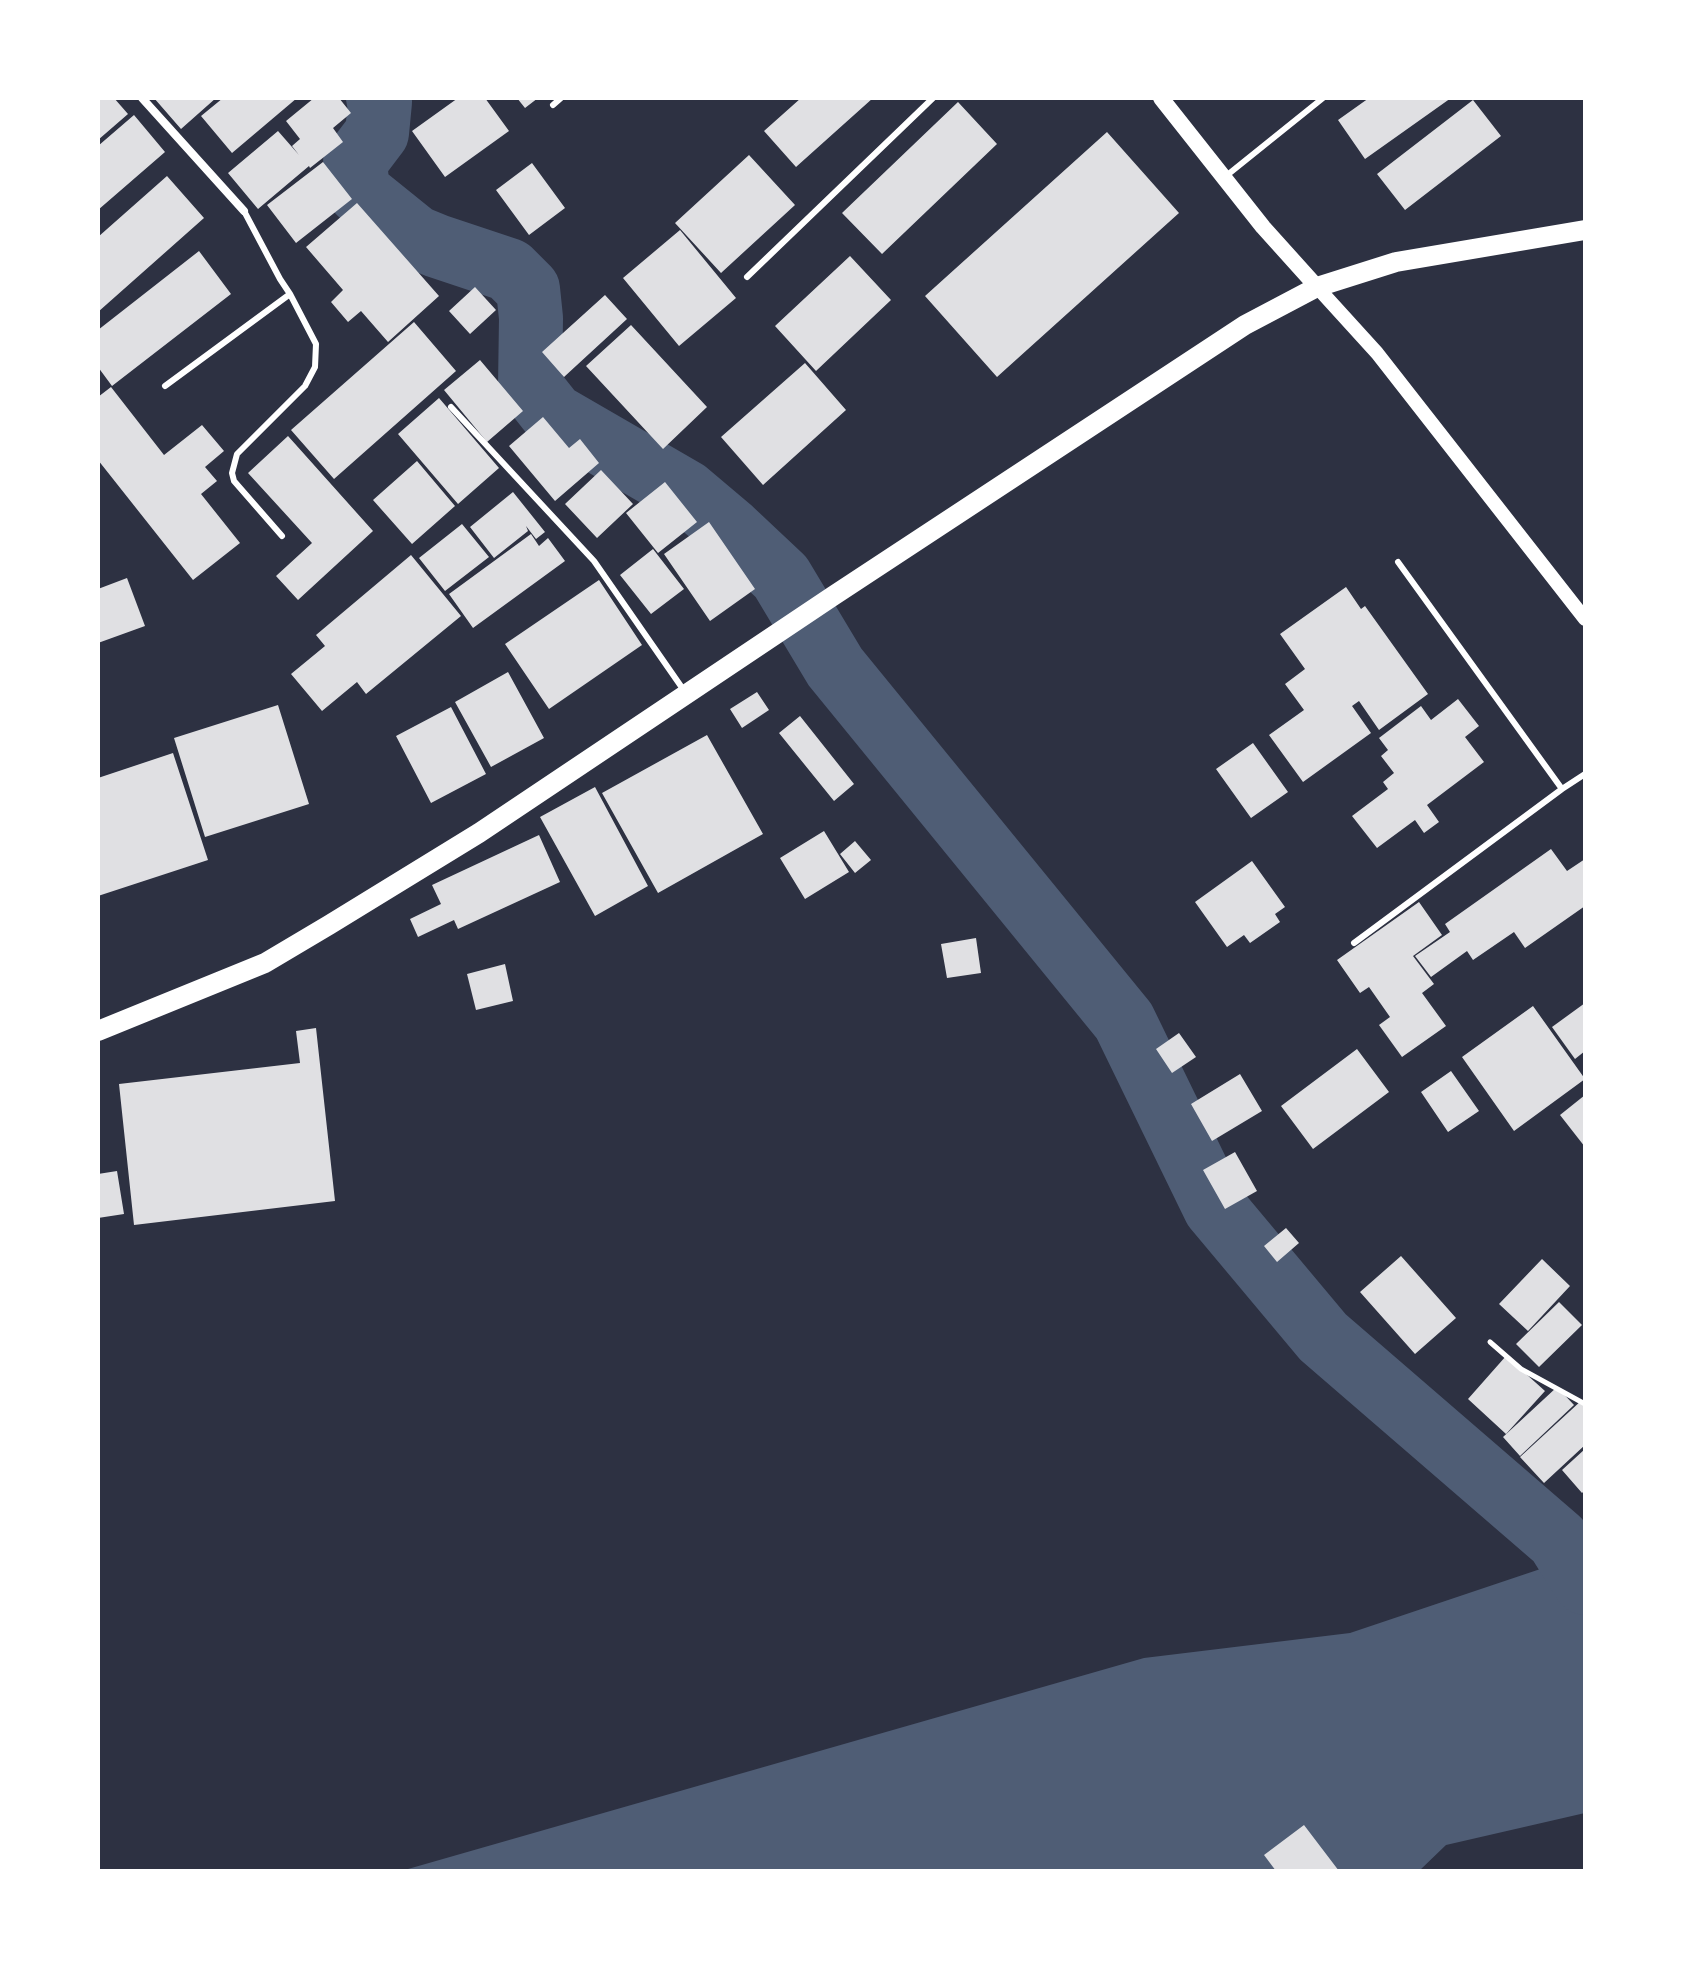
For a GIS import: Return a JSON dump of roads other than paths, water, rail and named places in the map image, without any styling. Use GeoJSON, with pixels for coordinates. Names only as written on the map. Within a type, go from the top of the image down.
{"type":"FeatureCollection","features":[{"type":"Feature","properties":{"kind":"main road"},"geometry":{"type":"LineString","coordinates":[[1161,98],[1263,227],[1317,287]]}},
{"type":"Feature","properties":{"kind":"main road"},"geometry":{"type":"LineString","coordinates":[[98,1031],[265,963],[479,833],[1245,325],[1317,287],[1396,262],[1585,230]]}},
{"type":"Feature","properties":{"kind":"street"},"geometry":{"type":"LineString","coordinates":[[142,98],[244,211]]}},
{"type":"Feature","properties":{"kind":"street"},"geometry":{"type":"LineString","coordinates":[[1317,287],[1377,353],[1585,619]]}},
{"type":"Feature","properties":{"kind":"lane"},"geometry":{"type":"LineString","coordinates":[[553,105],[561,98]]}},
{"type":"Feature","properties":{"kind":"lane"},"geometry":{"type":"LineString","coordinates":[[747,277],[933,98]]}},
{"type":"Feature","properties":{"kind":"lane"},"geometry":{"type":"LineString","coordinates":[[1224,178],[1323,98]]}},
{"type":"Feature","properties":{"kind":"lane"},"geometry":{"type":"LineString","coordinates":[[244,211],[316,344],[315,367],[305,386],[237,454],[232,473],[234,481],[282,536]]}},
{"type":"Feature","properties":{"kind":"lane"},"geometry":{"type":"LineString","coordinates":[[165,386],[290,294]]}},
{"type":"Feature","properties":{"kind":"lane"},"geometry":{"type":"LineString","coordinates":[[451,407],[594,561],[687,695]]}},
{"type":"Feature","properties":{"kind":"lane"},"geometry":{"type":"LineString","coordinates":[[1398,562],[1562,789]]}},
{"type":"Feature","properties":{"kind":"lane"},"geometry":{"type":"LineString","coordinates":[[1354,943],[1585,774]]}},
{"type":"Feature","properties":{"kind":"water"},"geometry":{"type":"Polygon","coordinates":[[[1585,1554],[1585,1813],[1446,1845],[1419,1871],[401,1871],[1144,1658],[1350,1633],[1585,1554]]]}},
{"type":"Feature","properties":{"kind":"waterway"},"geometry":{"type":"LineString","coordinates":[[378,98],[377,133],[355,162],[358,191],[415,237],[509,270],[528,289],[531,318],[530,386],[553,415],[686,492],[781,577],[835,667],[1124,1021],[1215,1208],[1323,1337],[1558,1540],[1585,1583]]}}]}
